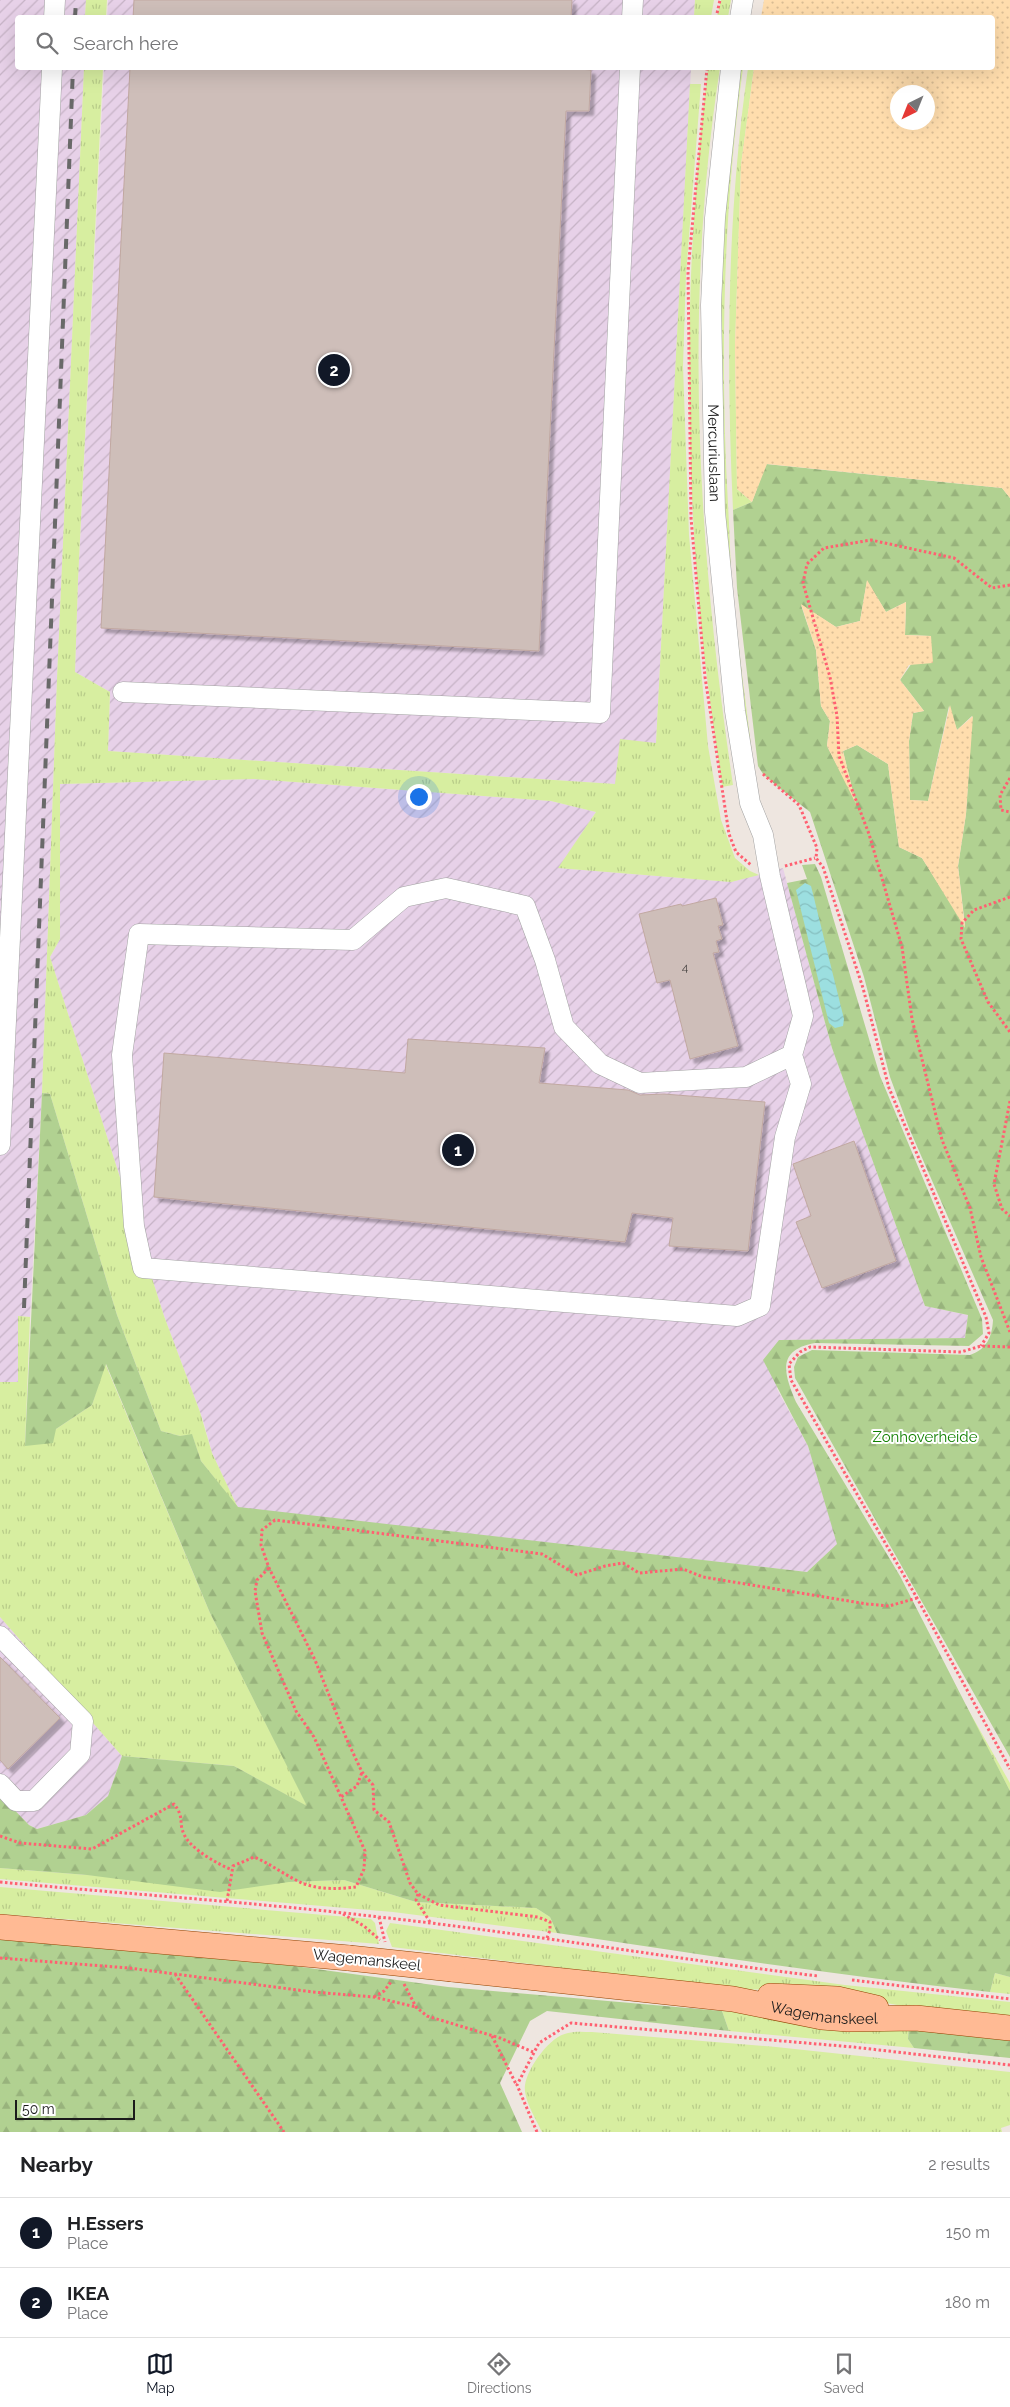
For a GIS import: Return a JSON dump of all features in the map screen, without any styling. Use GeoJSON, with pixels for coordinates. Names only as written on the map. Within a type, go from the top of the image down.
{"type":"FeatureCollection","features":[{"type":"Feature","properties":{"kind":"main road","name":"Wagemanskeel"},"geometry":{"type":"LineString","coordinates":[[0,1927],[349,1958],[733,1999],[816,2016],[848,2019],[916,2018],[1010,2028]]}},
{"type":"Feature","properties":{"kind":"street"},"geometry":{"type":"LineString","coordinates":[[54,15],[55,0]]}},
{"type":"Feature","properties":{"kind":"street"},"geometry":{"type":"LineString","coordinates":[[632,15],[633,0]]}},
{"type":"Feature","properties":{"kind":"street"},"geometry":{"type":"LineString","coordinates":[[740,15],[743,0]]}},
{"type":"Feature","properties":{"kind":"street"},"geometry":{"type":"LineString","coordinates":[[0,1145],[52,70]]}},
{"type":"Feature","properties":{"kind":"street"},"geometry":{"type":"LineString","coordinates":[[123,692],[600,713],[630,70]]}},
{"type":"Feature","properties":{"kind":"street","name":"Mercuriuslaan"},"geometry":{"type":"LineString","coordinates":[[731,70],[715,218],[711,305],[715,512],[736,711],[750,803],[764,835],[770,876],[803,1016],[792,1055]]}},
{"type":"Feature","properties":{"kind":"street"},"geometry":{"type":"LineString","coordinates":[[446,888],[525,906],[545,960],[564,1027],[600,1064],[640,1083],[746,1077],[792,1055],[801,1084],[785,1137],[760,1306],[737,1316],[143,1268],[134,1226],[122,1055],[140,934],[353,940],[404,897],[446,888]]}},
{"type":"Feature","properties":{"kind":"street"},"geometry":{"type":"LineString","coordinates":[[0,1636],[83,1721],[80,1754],[34,1801],[16,1801],[0,1784]]}},
{"type":"Feature","properties":{"kind":"path"},"geometry":{"type":"LineString","coordinates":[[717,15],[720,0]]}},
{"type":"Feature","properties":{"kind":"path"},"geometry":{"type":"LineString","coordinates":[[1010,585],[992,588],[954,558],[870,540],[824,548],[807,564],[803,583],[830,677],[837,716],[839,756],[869,834],[902,947],[912,1020],[942,1140],[970,1208],[981,1257],[1010,1332]]}},
{"type":"Feature","properties":{"kind":"path"},"geometry":{"type":"LineString","coordinates":[[756,768],[799,806],[817,848],[816,858],[823,867],[863,988],[889,1088],[986,1317],[989,1332],[981,1346]]}},
{"type":"Feature","properties":{"kind":"path"},"geometry":{"type":"LineString","coordinates":[[1010,778],[1000,796],[1001,810],[1010,812]]}},
{"type":"Feature","properties":{"kind":"path"},"geometry":{"type":"LineString","coordinates":[[1010,897],[974,910],[962,923],[961,939],[988,1002],[1010,1032]]}},
{"type":"Feature","properties":{"kind":"path"},"geometry":{"type":"LineString","coordinates":[[1010,1101],[994,1184],[1002,1209],[1010,1216]]}},
{"type":"Feature","properties":{"kind":"path"},"geometry":{"type":"LineString","coordinates":[[1010,1347],[981,1346],[961,1352],[810,1347],[800,1352],[789,1364],[791,1380],[917,1598],[1010,1769]]}},
{"type":"Feature","properties":{"kind":"path"},"geometry":{"type":"LineString","coordinates":[[547,1938],[550,1922],[538,1917],[438,1904],[418,1894],[410,1883],[389,1822],[374,1810],[373,1785],[362,1772],[315,1660],[269,1568],[261,1545],[262,1530],[275,1520],[542,1554],[577,1575],[605,1566],[623,1563],[639,1573],[683,1569],[703,1577],[867,1604],[889,1606],[917,1598]]}},
{"type":"Feature","properties":{"kind":"path"},"geometry":{"type":"LineString","coordinates":[[226,1901],[233,1866],[254,1857],[271,1864],[302,1883],[337,1890],[356,1888],[364,1869],[364,1851],[341,1797],[314,1737],[296,1711],[262,1633],[255,1591],[258,1580],[269,1568]]}},
{"type":"Feature","properties":{"kind":"path"},"geometry":{"type":"LineString","coordinates":[[341,1797],[357,1786],[362,1772]]}},
{"type":"Feature","properties":{"kind":"path"},"geometry":{"type":"LineString","coordinates":[[0,1836],[20,1843],[92,1849],[174,1804],[181,1814],[184,1835],[209,1860],[232,1870]]}},
{"type":"Feature","properties":{"kind":"path"},"geometry":{"type":"LineString","coordinates":[[0,1882],[340,1912],[547,1938],[819,1976]]}},
{"type":"Feature","properties":{"kind":"path"},"geometry":{"type":"LineString","coordinates":[[418,1894],[416,1900],[430,1923]]}},
{"type":"Feature","properties":{"kind":"path"},"geometry":{"type":"LineString","coordinates":[[340,1912],[364,1926],[385,1945]]}},
{"type":"Feature","properties":{"kind":"path"},"geometry":{"type":"LineString","coordinates":[[0,1958],[129,1968],[313,1992],[374,1997],[416,2007]]}},
{"type":"Feature","properties":{"kind":"path"},"geometry":{"type":"LineString","coordinates":[[174,1974],[284,2132]]}},
{"type":"Feature","properties":{"kind":"path"},"geometry":{"type":"LineString","coordinates":[[401,1977],[416,2007],[427,2016],[492,2036],[533,2052]]}},
{"type":"Feature","properties":{"kind":"path"},"geometry":{"type":"LineString","coordinates":[[374,1997],[384,1991],[394,1978]]}},
{"type":"Feature","properties":{"kind":"path"},"geometry":{"type":"LineString","coordinates":[[847,1980],[1010,1998]]}},
{"type":"Feature","properties":{"kind":"path"},"geometry":{"type":"LineString","coordinates":[[516,2084],[539,2043],[571,2023],[853,2047],[1010,2065]]}},
{"type":"Feature","properties":{"kind":"path"},"geometry":{"type":"LineString","coordinates":[[492,2036],[537,2132]]}},
{"type":"Feature","properties":{"kind":"shaded area"},"geometry":{"type":"Polygon","coordinates":[[[0,0],[86,0],[85,15],[15,15],[15,70],[84,70],[57,679],[42,1093],[30,1317],[18,1316],[18,1382],[0,1382],[0,0]]]}},
{"type":"Feature","properties":{"kind":"shaded area"},"geometry":{"type":"Polygon","coordinates":[[[108,0],[695,0],[694,15],[107,15],[108,0]]]}},
{"type":"Feature","properties":{"kind":"shaded area"},"geometry":{"type":"Polygon","coordinates":[[[104,70],[691,70],[656,743],[615,784],[108,751],[110,692],[75,672],[104,70]]]}},
{"type":"Feature","properties":{"kind":"shaded area"},"geometry":{"type":"Polygon","coordinates":[[[254,779],[551,801],[596,812],[559,868],[731,882],[783,868],[832,1048],[925,1306],[968,1315],[965,1338],[780,1340],[777,1389],[808,1446],[838,1544],[807,1572],[238,1508],[212,1453],[203,1420],[164,1316],[50,957],[60,939],[60,784],[254,779]]]}},
{"type":"Feature","properties":{"kind":"shaded area"},"geometry":{"type":"Polygon","coordinates":[[[0,1617],[122,1756],[108,1796],[86,1815],[37,1829],[29,1825],[0,1795],[0,1617]]]}},
{"type":"Feature","properties":{"kind":"green space"},"geometry":{"type":"Polygon","coordinates":[[[86,0],[107,0],[106,15],[85,15],[86,0]]]}},
{"type":"Feature","properties":{"kind":"green space"},"geometry":{"type":"Polygon","coordinates":[[[695,0],[714,0],[711,15],[694,15],[695,0]]]}},
{"type":"Feature","properties":{"kind":"green space"},"geometry":{"type":"Polygon","coordinates":[[[721,0],[731,0],[728,15],[717,15],[721,0]]]}},
{"type":"Feature","properties":{"kind":"green space"},"geometry":{"type":"Polygon","coordinates":[[[84,70],[103,70],[75,672],[110,692],[108,751],[615,784],[620,739],[656,743],[690,84],[701,84],[686,274],[683,366],[689,535],[708,746],[721,820],[735,858],[750,871],[759,875],[731,882],[558,868],[596,812],[551,801],[254,779],[60,784],[60,939],[50,957],[164,1316],[200,1412],[212,1453],[238,1508],[201,1461],[192,1435],[180,1436],[161,1431],[117,1315],[50,1094],[42,1093],[57,679],[84,70]]]}},
{"type":"Feature","properties":{"kind":"green space"},"geometry":{"type":"Polygon","coordinates":[[[708,70],[720,70],[709,157],[702,246],[699,426],[711,607],[733,785],[722,787],[705,665],[698,592],[691,461],[689,329],[695,198],[708,70]]]}},
{"type":"Feature","properties":{"kind":"green space"},"geometry":{"type":"Polygon","coordinates":[[[739,70],[743,70],[736,122],[727,231],[724,396],[732,585],[754,769],[749,759],[734,610],[722,461],[719,324],[728,177],[739,70]]]}},
{"type":"Feature","properties":{"kind":"green space"},"geometry":{"type":"Polygon","coordinates":[[[748,70],[754,70],[741,165],[735,346],[737,489],[752,502],[733,510],[729,399],[730,288],[732,233],[741,123],[748,70]]]}},
{"type":"Feature","properties":{"kind":"green space","name":"Zonhoverheide"},"geometry":{"type":"Polygon","coordinates":[[[766,464],[1002,488],[1010,498],[1010,1757],[795,1378],[794,1367],[798,1357],[812,1350],[970,1355],[981,1349],[988,1342],[993,1320],[909,1128],[890,1077],[864,977],[810,812],[763,774],[758,766],[737,588],[733,510],[752,502],[766,464]],[[867,581],[860,621],[836,627],[801,605],[816,650],[821,706],[830,721],[827,746],[855,800],[843,751],[857,745],[888,764],[899,847],[922,858],[965,926],[958,866],[966,814],[972,716],[957,730],[949,706],[928,801],[910,800],[909,741],[913,713],[924,711],[900,680],[931,636],[905,635],[906,602],[886,612],[867,581]]]}},
{"type":"Feature","properties":{"kind":"green space"},"geometry":{"type":"Polygon","coordinates":[[[815,864],[821,877],[880,1076],[982,1319],[983,1334],[969,1346],[815,1343],[802,1346],[794,1351],[786,1365],[786,1373],[796,1402],[900,1576],[1010,1791],[1010,1977],[995,1973],[990,1992],[827,1972],[665,1949],[557,1933],[550,1917],[536,1908],[416,1902],[344,1880],[289,1882],[220,1892],[87,1875],[0,1868],[0,1795],[29,1825],[37,1829],[86,1815],[108,1796],[122,1756],[234,1766],[307,1806],[210,1613],[106,1364],[92,1405],[56,1429],[53,1443],[25,1446],[42,1093],[50,1094],[117,1315],[161,1431],[180,1436],[192,1434],[201,1461],[238,1507],[807,1572],[837,1544],[808,1446],[763,1360],[779,1340],[965,1338],[968,1315],[925,1306],[832,1048],[787,883],[807,879],[802,865],[815,864]]]}},
{"type":"Feature","properties":{"kind":"green space"},"geometry":{"type":"Polygon","coordinates":[[[18,1316],[30,1317],[25,1446],[56,1429],[92,1405],[105,1363],[210,1613],[308,1807],[234,1766],[122,1756],[0,1617],[0,1382],[18,1382],[18,1316]]]}},
{"type":"Feature","properties":{"kind":"green space"},"geometry":{"type":"Polygon","coordinates":[[[961,1697],[1010,1783],[1010,1791],[961,1697]]]}},
{"type":"Feature","properties":{"kind":"green space"},"geometry":{"type":"Polygon","coordinates":[[[0,1868],[87,1875],[289,1882],[344,1880],[416,1902],[536,1908],[550,1917],[557,1933],[393,1912],[0,1879],[0,1868]]]}},
{"type":"Feature","properties":{"kind":"green space"},"geometry":{"type":"Polygon","coordinates":[[[0,1887],[371,1919],[375,1923],[379,1944],[0,1914],[0,1887]]]}},
{"type":"Feature","properties":{"kind":"green space"},"geometry":{"type":"Polygon","coordinates":[[[390,1923],[845,1985],[1010,2002],[1010,2018],[897,2005],[849,1996],[774,1989],[742,1990],[392,1947],[386,1931],[390,1923]]]}},
{"type":"Feature","properties":{"kind":"green space"},"geometry":{"type":"Polygon","coordinates":[[[0,1938],[229,1957],[448,1987],[722,2011],[729,2031],[547,2011],[530,2021],[500,2083],[522,2132],[0,2132],[0,1938]]]}},
{"type":"Feature","properties":{"kind":"green space"},"geometry":{"type":"Polygon","coordinates":[[[995,1973],[1010,1977],[1010,1994],[990,1992],[995,1973]]]}},
{"type":"Feature","properties":{"kind":"green space"},"geometry":{"type":"Polygon","coordinates":[[[722,2011],[909,2028],[908,2039],[914,2048],[729,2031],[722,2011]]]}},
{"type":"Feature","properties":{"kind":"green space"},"geometry":{"type":"Polygon","coordinates":[[[909,2028],[1010,2039],[1010,2058],[914,2048],[908,2039],[909,2028]]]}},
{"type":"Feature","properties":{"kind":"green space"},"geometry":{"type":"Polygon","coordinates":[[[574,2032],[776,2047],[1010,2072],[1010,2125],[1001,2128],[1002,2132],[542,2132],[530,2109],[525,2091],[530,2070],[547,2046],[561,2035],[574,2032]]]}},
{"type":"Feature","properties":{"kind":"sand"},"geometry":{"type":"Polygon","coordinates":[[[764,0],[1010,0],[1010,498],[1002,488],[767,464],[752,502],[737,489],[735,346],[741,165],[754,70],[995,70],[995,15],[761,15],[764,0]]]}},
{"type":"Feature","properties":{"kind":"sand"},"geometry":{"type":"Polygon","coordinates":[[[867,580],[886,612],[906,602],[905,635],[931,636],[933,663],[909,665],[900,680],[924,711],[913,713],[909,741],[910,800],[928,801],[950,705],[957,730],[973,716],[966,814],[958,866],[965,928],[922,858],[899,847],[888,764],[857,745],[843,751],[856,804],[827,746],[830,721],[821,706],[816,650],[801,604],[836,627],[860,621],[867,580]]]}},
{"type":"Feature","properties":{"kind":"water"},"geometry":{"type":"Polygon","coordinates":[[[805,883],[811,886],[844,1019],[843,1026],[835,1028],[829,1023],[796,890],[805,883]]]}},
{"type":"Feature","properties":{"kind":"building"},"geometry":{"type":"Polygon","coordinates":[[[134,0],[572,0],[571,15],[133,15],[134,0]]]}},
{"type":"Feature","properties":{"kind":"building"},"geometry":{"type":"Polygon","coordinates":[[[130,70],[591,70],[589,111],[566,111],[539,651],[101,628],[130,70]]]}},
{"type":"Feature","properties":{"kind":"building"},"geometry":{"type":"Polygon","coordinates":[[[716,898],[723,925],[718,926],[722,939],[716,941],[719,952],[713,953],[738,1046],[690,1059],[670,980],[657,983],[639,914],[716,898]]]}},
{"type":"Feature","properties":{"kind":"building"},"geometry":{"type":"Polygon","coordinates":[[[408,1039],[545,1048],[539,1083],[628,1090],[640,1095],[664,1094],[765,1102],[748,1251],[669,1246],[673,1218],[632,1213],[625,1242],[154,1197],[164,1053],[405,1073],[408,1039]]]}},
{"type":"Feature","properties":{"kind":"building"},"geometry":{"type":"Polygon","coordinates":[[[854,1141],[896,1261],[822,1288],[796,1222],[811,1216],[793,1164],[854,1141]]]}},
{"type":"Feature","properties":{"kind":"building"},"geometry":{"type":"Polygon","coordinates":[[[0,1657],[60,1718],[8,1769],[0,1760],[0,1657]]]}},
{"type":"Feature","properties":{"kind":"railway"},"geometry":{"type":"LineString","coordinates":[[75,15],[76,0]]}},
{"type":"Feature","properties":{"kind":"railway"},"geometry":{"type":"LineString","coordinates":[[24,1308],[73,70]]}},
{"type":"Feature","properties":{"kind":"place","name":"IKEA"},"geometry":{"type":"Point","coordinates":[334,370]}},
{"type":"Feature","properties":{"kind":"place","name":"H.Essers"},"geometry":{"type":"Point","coordinates":[458,1150]}}]}
